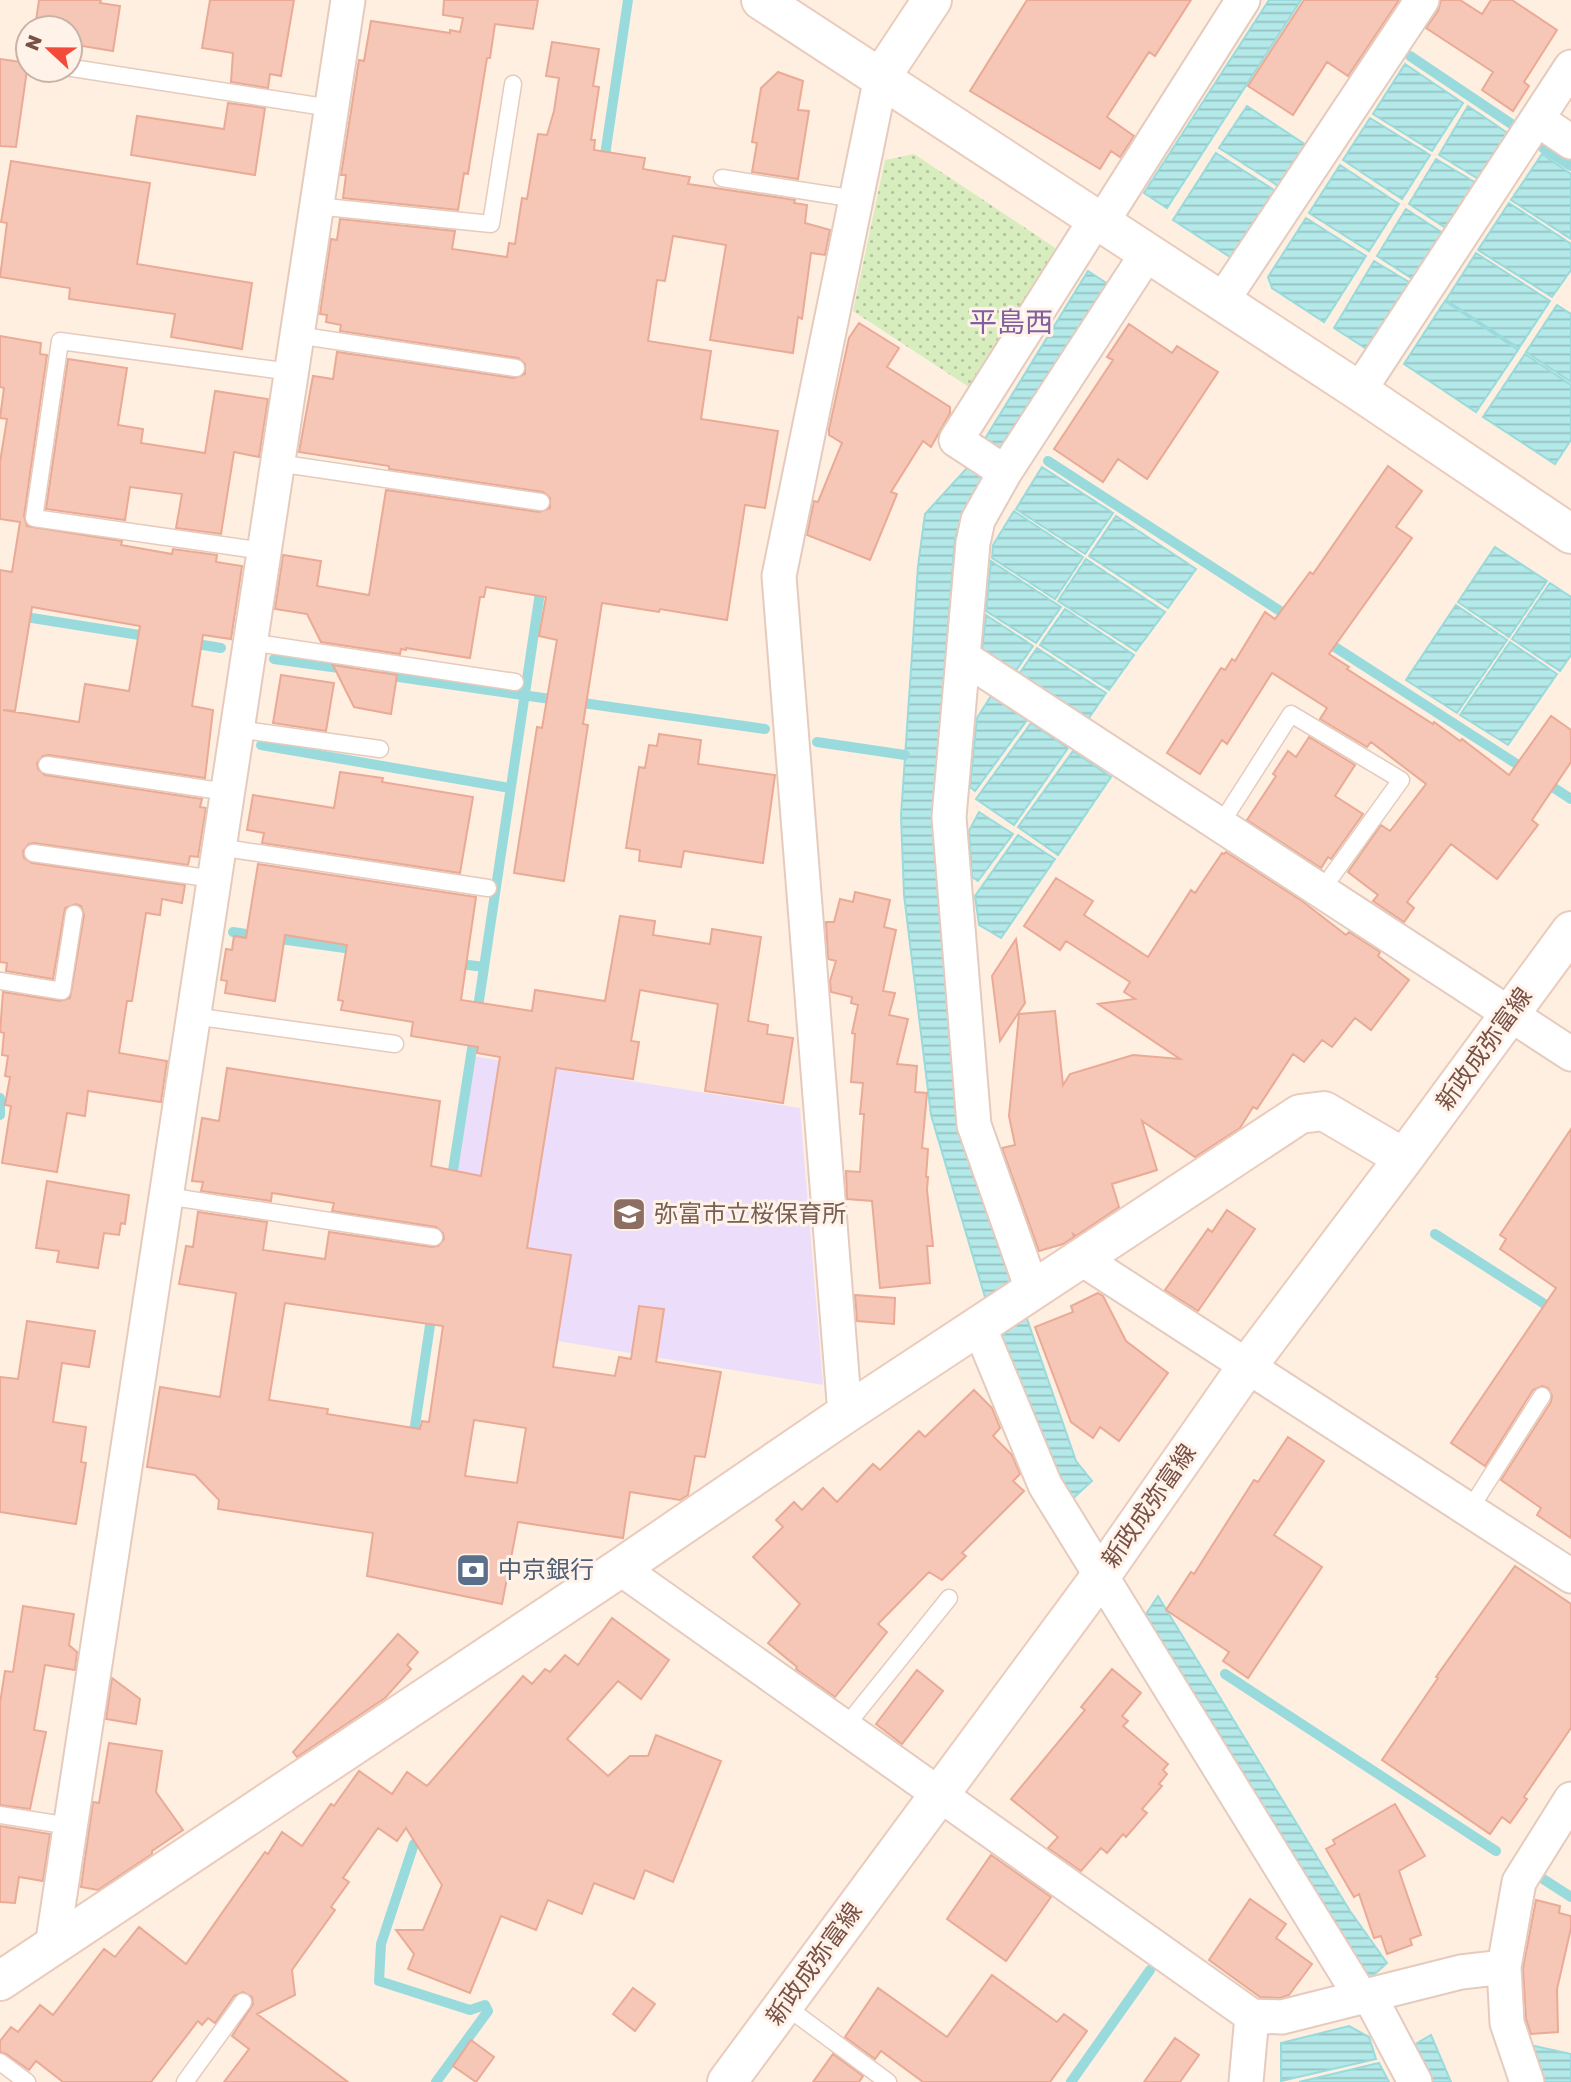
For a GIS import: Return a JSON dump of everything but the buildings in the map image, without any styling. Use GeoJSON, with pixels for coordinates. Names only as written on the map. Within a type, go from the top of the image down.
{"type":"FeatureCollection","features":[{"type":"Feature","properties":{"kind":"street"},"geometry":{"type":"LineString","coordinates":[[52,1947],[348,0]]}},
{"type":"Feature","properties":{"kind":"street"},"geometry":{"type":"LineString","coordinates":[[761,0],[1359,391],[1571,534]]}},
{"type":"Feature","properties":{"kind":"street"},"geometry":{"type":"LineString","coordinates":[[845,1414],[779,576],[881,77],[932,0]]}},
{"type":"Feature","properties":{"kind":"street"},"geometry":{"type":"LineString","coordinates":[[1005,472],[956,440],[1243,0]]}},
{"type":"Feature","properties":{"kind":"street"},"geometry":{"type":"LineString","coordinates":[[1222,301],[1422,0]]}},
{"type":"Feature","properties":{"kind":"street"},"geometry":{"type":"LineString","coordinates":[[1359,391],[1571,67]]}},
{"type":"Feature","properties":{"kind":"street"},"geometry":{"type":"LineString","coordinates":[[1537,119],[1571,142]]}},
{"type":"Feature","properties":{"kind":"street"},"geometry":{"type":"LineString","coordinates":[[1033,1292],[974,1125],[949,817],[973,542],[978,520],[1005,472],[1148,252]]}},
{"type":"Feature","properties":{"kind":"street"},"geometry":{"type":"LineString","coordinates":[[963,657],[1571,1054]]}},
{"type":"Feature","properties":{"kind":"street","name":"新政成弥富線"},"geometry":{"type":"LineString","coordinates":[[727,2082],[1100,1577],[1248,1366],[1571,931]]}},
{"type":"Feature","properties":{"kind":"street"},"geometry":{"type":"LineString","coordinates":[[0,1981],[620,1568],[845,1414],[1300,1114],[1324,1111],[1405,1158]]}},
{"type":"Feature","properties":{"kind":"street"},"geometry":{"type":"LineString","coordinates":[[1082,1259],[1571,1576]]}},
{"type":"Feature","properties":{"kind":"street"},"geometry":{"type":"LineString","coordinates":[[979,1326],[1045,1485],[1100,1577],[1365,1996],[1415,2082]]}},
{"type":"Feature","properties":{"kind":"street"},"geometry":{"type":"LineString","coordinates":[[620,1568],[1252,2016],[1282,2017],[1461,1972],[1504,1967]]}},
{"type":"Feature","properties":{"kind":"street"},"geometry":{"type":"LineString","coordinates":[[1527,2082],[1507,2023],[1504,1967],[1520,1882],[1571,1799]]}},
{"type":"Feature","properties":{"kind":"street"},"geometry":{"type":"LineString","coordinates":[[1247,2082],[1252,2016]]}},
{"type":"Feature","properties":{"kind":"lane"},"geometry":{"type":"LineString","coordinates":[[84,70],[331,108]]}},
{"type":"Feature","properties":{"kind":"lane"},"geometry":{"type":"LineString","coordinates":[[316,206],[491,224],[513,84]]}},
{"type":"Feature","properties":{"kind":"lane"},"geometry":{"type":"LineString","coordinates":[[722,178],[856,199]]}},
{"type":"Feature","properties":{"kind":"lane"},"geometry":{"type":"LineString","coordinates":[[296,335],[516,368]]}},
{"type":"Feature","properties":{"kind":"lane"},"geometry":{"type":"LineString","coordinates":[[264,551],[34,518],[60,341],[291,372]]}},
{"type":"Feature","properties":{"kind":"lane"},"geometry":{"type":"LineString","coordinates":[[277,464],[541,502]]}},
{"type":"Feature","properties":{"kind":"lane"},"geometry":{"type":"LineString","coordinates":[[250,642],[514,682]]}},
{"type":"Feature","properties":{"kind":"lane"},"geometry":{"type":"LineString","coordinates":[[1220,825],[1291,714],[1401,780],[1321,891]]}},
{"type":"Feature","properties":{"kind":"lane"},"geometry":{"type":"LineString","coordinates":[[237,729],[380,750]]}},
{"type":"Feature","properties":{"kind":"lane"},"geometry":{"type":"LineString","coordinates":[[47,765],[227,792]]}},
{"type":"Feature","properties":{"kind":"lane"},"geometry":{"type":"LineString","coordinates":[[33,853],[216,863],[488,888]]}},
{"type":"Feature","properties":{"kind":"lane"},"geometry":{"type":"LineString","coordinates":[[0,981],[62,990],[74,914]]}},
{"type":"Feature","properties":{"kind":"lane"},"geometry":{"type":"LineString","coordinates":[[193,1016],[395,1044]]}},
{"type":"Feature","properties":{"kind":"lane"},"geometry":{"type":"LineString","coordinates":[[166,1196],[434,1237]]}},
{"type":"Feature","properties":{"kind":"lane"},"geometry":{"type":"LineString","coordinates":[[1470,1510],[1542,1396]]}},
{"type":"Feature","properties":{"kind":"lane"},"geometry":{"type":"LineString","coordinates":[[845,1727],[949,1598]]}},
{"type":"Feature","properties":{"kind":"lane"},"geometry":{"type":"LineString","coordinates":[[0,1815],[70,1826]]}},
{"type":"Feature","properties":{"kind":"lane"},"geometry":{"type":"LineString","coordinates":[[185,2082],[243,2002]]}},
{"type":"Feature","properties":{"kind":"lane"},"geometry":{"type":"LineString","coordinates":[[784,2006],[888,2082]]}},
{"type":"Feature","properties":{"kind":"lane"},"geometry":{"type":"LineString","coordinates":[[0,2062],[27,2082]]}},
{"type":"Feature","properties":{"kind":"shaded area","name":"弥富市立桜保育所"},"geometry":{"type":"Polygon","coordinates":[[[473,1056],[800,1108],[823,1385],[432,1320],[473,1056]]]}},
{"type":"Feature","properties":{"kind":"green space"},"geometry":{"type":"Polygon","coordinates":[[[914,154],[1063,253],[975,391],[853,311],[885,160],[914,154]]]}},
{"type":"Feature","properties":{"kind":"water"},"geometry":{"type":"Polygon","coordinates":[[[1269,0],[1301,0],[1167,208],[1144,193],[1269,0]]]}},
{"type":"Feature","properties":{"kind":"water"},"geometry":{"type":"Polygon","coordinates":[[[1405,64],[1463,103],[1432,151],[1373,114],[1405,64]]]}},
{"type":"Feature","properties":{"kind":"water"},"geometry":{"type":"Polygon","coordinates":[[[1247,106],[1306,145],[1280,187],[1219,148],[1247,106]]]}},
{"type":"Feature","properties":{"kind":"water"},"geometry":{"type":"Polygon","coordinates":[[[1468,106],[1509,134],[1480,180],[1439,155],[1468,106]]]}},
{"type":"Feature","properties":{"kind":"water"},"geometry":{"type":"Polygon","coordinates":[[[1370,118],[1430,155],[1402,199],[1343,160],[1370,118]]]}},
{"type":"Feature","properties":{"kind":"water"},"geometry":{"type":"Polygon","coordinates":[[[1216,153],[1277,192],[1238,252],[1230,257],[1173,220],[1216,153]]]}},
{"type":"Feature","properties":{"kind":"water"},"geometry":{"type":"Polygon","coordinates":[[[1542,154],[1571,174],[1571,239],[1511,200],[1542,154]]]}},
{"type":"Feature","properties":{"kind":"water"},"geometry":{"type":"Polygon","coordinates":[[[1436,159],[1478,184],[1449,230],[1409,204],[1436,159]]]}},
{"type":"Feature","properties":{"kind":"water"},"geometry":{"type":"Polygon","coordinates":[[[1340,165],[1399,204],[1369,251],[1309,213],[1340,165]]]}},
{"type":"Feature","properties":{"kind":"water"},"geometry":{"type":"Polygon","coordinates":[[[1509,203],[1571,244],[1571,270],[1552,297],[1478,250],[1509,203]]]}},
{"type":"Feature","properties":{"kind":"water"},"geometry":{"type":"Polygon","coordinates":[[[1406,209],[1446,235],[1416,281],[1377,256],[1406,209]]]}},
{"type":"Feature","properties":{"kind":"water"},"geometry":{"type":"Polygon","coordinates":[[[1306,218],[1366,256],[1324,322],[1272,288],[1268,277],[1306,218]]]}},
{"type":"Feature","properties":{"kind":"water"},"geometry":{"type":"Polygon","coordinates":[[[1476,253],[1550,301],[1519,348],[1446,300],[1476,253]]]}},
{"type":"Feature","properties":{"kind":"water"},"geometry":{"type":"Polygon","coordinates":[[[1374,261],[1414,285],[1376,345],[1365,348],[1334,328],[1374,261]]]}},
{"type":"Feature","properties":{"kind":"water"},"geometry":{"type":"Polygon","coordinates":[[[1088,271],[1111,286],[963,518],[955,538],[933,817],[962,1130],[1012,1283],[985,1297],[931,1115],[904,895],[901,816],[918,566],[925,514],[967,468],[1088,271]]]}},
{"type":"Feature","properties":{"kind":"water"},"geometry":{"type":"Polygon","coordinates":[[[1445,301],[1518,350],[1476,412],[1404,364],[1445,301]]]}},
{"type":"Feature","properties":{"kind":"water"},"geometry":{"type":"Polygon","coordinates":[[[1557,305],[1571,314],[1571,382],[1526,352],[1557,305]]]}},
{"type":"Feature","properties":{"kind":"water"},"geometry":{"type":"Polygon","coordinates":[[[1525,354],[1571,385],[1571,440],[1555,464],[1483,417],[1525,354]]]}},
{"type":"Feature","properties":{"kind":"water"},"geometry":{"type":"Polygon","coordinates":[[[1042,467],[1113,513],[1085,554],[1016,509],[1042,467]]]}},
{"type":"Feature","properties":{"kind":"water"},"geometry":{"type":"Polygon","coordinates":[[[1014,511],[1083,557],[1055,599],[992,558],[993,545],[1014,511]]]}},
{"type":"Feature","properties":{"kind":"water"},"geometry":{"type":"Polygon","coordinates":[[[1116,516],[1196,569],[1168,608],[1089,556],[1116,516]]]}},
{"type":"Feature","properties":{"kind":"water"},"geometry":{"type":"Polygon","coordinates":[[[1495,547],[1547,581],[1509,637],[1458,602],[1495,547]]]}},
{"type":"Feature","properties":{"kind":"water"},"geometry":{"type":"Polygon","coordinates":[[[1086,559],[1165,612],[1136,651],[1058,601],[1086,559]]]}},
{"type":"Feature","properties":{"kind":"water"},"geometry":{"type":"Polygon","coordinates":[[[991,561],[1061,607],[1036,643],[986,611],[991,561]]]}},
{"type":"Feature","properties":{"kind":"water"},"geometry":{"type":"Polygon","coordinates":[[[1550,583],[1571,597],[1571,655],[1560,671],[1512,639],[1550,583]]]}},
{"type":"Feature","properties":{"kind":"water"},"geometry":{"type":"Polygon","coordinates":[[[1456,605],[1507,640],[1457,713],[1406,680],[1456,605]]]}},
{"type":"Feature","properties":{"kind":"water"},"geometry":{"type":"Polygon","coordinates":[[[1065,609],[1134,655],[1109,690],[1040,645],[1065,609]]]}},
{"type":"Feature","properties":{"kind":"water"},"geometry":{"type":"Polygon","coordinates":[[[986,615],[1033,646],[1010,679],[981,660],[986,615]]]}},
{"type":"Feature","properties":{"kind":"water"},"geometry":{"type":"Polygon","coordinates":[[[1510,642],[1557,674],[1508,745],[1460,715],[1510,642]]]}},
{"type":"Feature","properties":{"kind":"water"},"geometry":{"type":"Polygon","coordinates":[[[1037,648],[1106,693],[1082,728],[1014,681],[1037,648]]]}},
{"type":"Feature","properties":{"kind":"water"},"geometry":{"type":"Polygon","coordinates":[[[991,696],[1027,720],[975,791],[970,787],[977,718],[991,696]]]}},
{"type":"Feature","properties":{"kind":"water"},"geometry":{"type":"Polygon","coordinates":[[[1031,723],[1068,748],[1014,825],[976,799],[1031,723]]]}},
{"type":"Feature","properties":{"kind":"water"},"geometry":{"type":"Polygon","coordinates":[[[1073,751],[1111,777],[1058,855],[1018,827],[1073,751]]]}},
{"type":"Feature","properties":{"kind":"water"},"geometry":{"type":"Polygon","coordinates":[[[979,812],[1013,834],[978,881],[972,877],[969,831],[979,812]]]}},
{"type":"Feature","properties":{"kind":"water"},"geometry":{"type":"Polygon","coordinates":[[[1018,835],[1055,859],[1001,938],[979,925],[975,896],[1018,835]]]}},
{"type":"Feature","properties":{"kind":"water"},"geometry":{"type":"Polygon","coordinates":[[[1026,1316],[1076,1461],[1092,1481],[1069,1502],[998,1339],[1026,1316]]]}},
{"type":"Feature","properties":{"kind":"water"},"geometry":{"type":"Polygon","coordinates":[[[1158,1596],[1350,1911],[1387,1963],[1369,1979],[1144,1617],[1158,1596]]]}},
{"type":"Feature","properties":{"kind":"water"},"geometry":{"type":"Polygon","coordinates":[[[1349,2026],[1369,2037],[1376,2059],[1281,2081],[1281,2043],[1349,2026]]]}},
{"type":"Feature","properties":{"kind":"water"},"geometry":{"type":"Polygon","coordinates":[[[1431,2035],[1451,2082],[1429,2082],[1414,2045],[1431,2035]]]}},
{"type":"Feature","properties":{"kind":"water"},"geometry":{"type":"Polygon","coordinates":[[[1530,2045],[1571,2054],[1571,2082],[1541,2082],[1530,2045]]]}},
{"type":"Feature","properties":{"kind":"water"},"geometry":{"type":"Polygon","coordinates":[[[1379,2063],[1389,2082],[1299,2082],[1379,2063]]]}},
{"type":"Feature","properties":{"kind":"waterway"},"geometry":{"type":"LineString","coordinates":[[604,162],[628,0]]}},
{"type":"Feature","properties":{"kind":"waterway"},"geometry":{"type":"LineString","coordinates":[[1410,56],[1513,125]]}},
{"type":"Feature","properties":{"kind":"waterway"},"geometry":{"type":"LineString","coordinates":[[1543,148],[1571,166]]}},
{"type":"Feature","properties":{"kind":"waterway"},"geometry":{"type":"LineString","coordinates":[[1048,461],[1291,618]]}},
{"type":"Feature","properties":{"kind":"waterway"},"geometry":{"type":"LineString","coordinates":[[477,1014],[541,586]]}},
{"type":"Feature","properties":{"kind":"waterway"},"geometry":{"type":"LineString","coordinates":[[0,613],[152,637]]}},
{"type":"Feature","properties":{"kind":"waterway"},"geometry":{"type":"LineString","coordinates":[[1324,640],[1526,770]]}},
{"type":"Feature","properties":{"kind":"waterway"},"geometry":{"type":"LineString","coordinates":[[191,643],[221,648]]}},
{"type":"Feature","properties":{"kind":"waterway"},"geometry":{"type":"LineString","coordinates":[[274,659],[346,669]]}},
{"type":"Feature","properties":{"kind":"waterway"},"geometry":{"type":"LineString","coordinates":[[385,675],[557,700]]}},
{"type":"Feature","properties":{"kind":"waterway"},"geometry":{"type":"LineString","coordinates":[[576,702],[765,729]]}},
{"type":"Feature","properties":{"kind":"waterway"},"geometry":{"type":"LineString","coordinates":[[817,742],[905,755]]}},
{"type":"Feature","properties":{"kind":"waterway"},"geometry":{"type":"LineString","coordinates":[[261,745],[510,788]]}},
{"type":"Feature","properties":{"kind":"waterway"},"geometry":{"type":"LineString","coordinates":[[1545,782],[1571,799]]}},
{"type":"Feature","properties":{"kind":"waterway"},"geometry":{"type":"LineString","coordinates":[[233,932],[258,936]]}},
{"type":"Feature","properties":{"kind":"waterway"},"geometry":{"type":"LineString","coordinates":[[273,938],[359,950]]}},
{"type":"Feature","properties":{"kind":"waterway"},"geometry":{"type":"LineString","coordinates":[[453,963],[484,967]]}},
{"type":"Feature","properties":{"kind":"waterway"},"geometry":{"type":"LineString","coordinates":[[451,1183],[474,1036]]}},
{"type":"Feature","properties":{"kind":"waterway"},"geometry":{"type":"LineString","coordinates":[[0,1098],[0,1115]]}},
{"type":"Feature","properties":{"kind":"waterway"},"geometry":{"type":"LineString","coordinates":[[1435,1234],[1571,1321]]}},
{"type":"Feature","properties":{"kind":"waterway"},"geometry":{"type":"LineString","coordinates":[[413,1439],[432,1312]]}},
{"type":"Feature","properties":{"kind":"waterway"},"geometry":{"type":"LineString","coordinates":[[1225,1674],[1496,1851]]}},
{"type":"Feature","properties":{"kind":"waterway"},"geometry":{"type":"LineString","coordinates":[[425,1839],[414,1844],[381,1944],[379,1981],[470,2010],[485,2005],[488,2011],[436,2082]]}},
{"type":"Feature","properties":{"kind":"waterway"},"geometry":{"type":"LineString","coordinates":[[1540,1877],[1571,1897]]}},
{"type":"Feature","properties":{"kind":"waterway"},"geometry":{"type":"LineString","coordinates":[[1071,2082],[1150,1970]]}},
{"type":"Feature","properties":{"kind":"place","name":"弥富市立桜保育所"},"geometry":{"type":"Point","coordinates":[629,1214]}},
{"type":"Feature","properties":{"kind":"place","name":"中京銀行"},"geometry":{"type":"Point","coordinates":[473,1570]}},
{"type":"Feature","properties":{"kind":"district","name":"平島西"},"geometry":{"type":"Point","coordinates":[1011,322]}}]}
